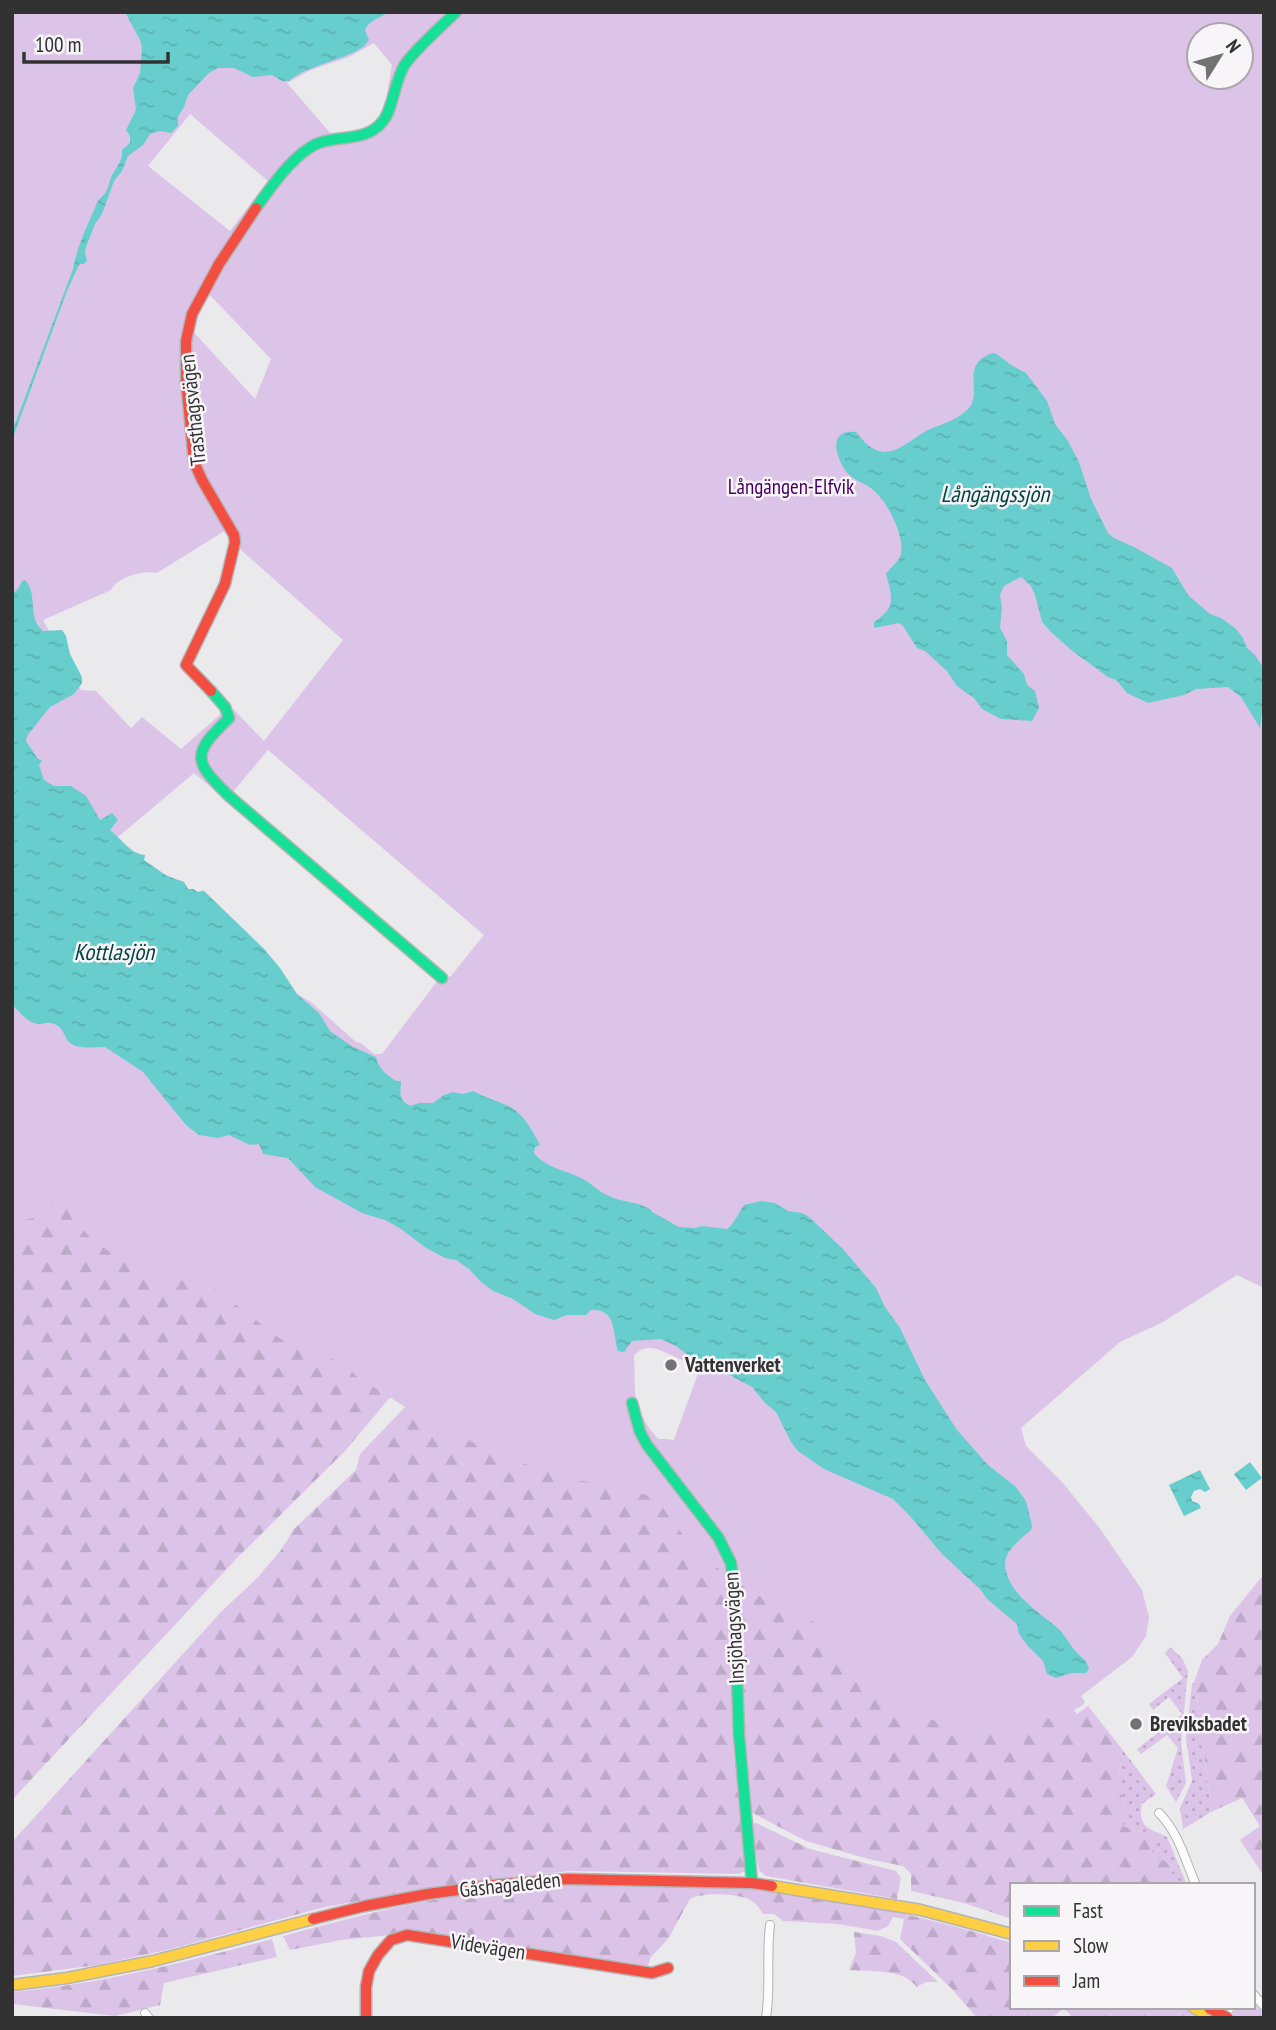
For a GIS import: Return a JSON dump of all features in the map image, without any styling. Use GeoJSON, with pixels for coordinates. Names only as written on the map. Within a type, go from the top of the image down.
{"type":"FeatureCollection","features":[{"type":"Feature","properties":{"kind":"street","name":"Trasthagsvägen"},"geometry":{"type":"LineString","coordinates":[[442,978],[229,796],[206,774],[199,761],[202,746],[229,718],[225,708],[186,665],[225,584],[235,542],[234,535],[194,463],[186,381],[186,341],[192,314],[219,264],[268,191],[300,155],[319,144],[372,132],[385,120],[405,64],[456,12]]}},
{"type":"Feature","properties":{"kind":"street","name":"Insjöhagsvägen"},"geometry":{"type":"LineString","coordinates":[[632,1403],[639,1433],[718,1537],[731,1563],[739,1735],[752,1883]]}},
{"type":"Feature","properties":{"kind":"street"},"geometry":{"type":"LineString","coordinates":[[1159,1813],[1176,1836],[1195,1883]]}},
{"type":"Feature","properties":{"kind":"street","name":"Gåshagaleden"},"geometry":{"type":"LineString","coordinates":[[12,1985],[67,1978],[153,1961],[298,1923],[428,1894],[568,1879],[752,1883],[880,1902],[1010,1933]]}},
{"type":"Feature","properties":{"kind":"street"},"geometry":{"type":"LineString","coordinates":[[766,2018],[770,1925]]}},
{"type":"Feature","properties":{"kind":"street","name":"Videvägen"},"geometry":{"type":"LineString","coordinates":[[366,2018],[369,1971],[391,1940],[407,1936],[652,1973],[668,1968]]}},
{"type":"Feature","properties":{"kind":"street"},"geometry":{"type":"LineString","coordinates":[[1208,2012],[1228,2018]]}},
{"type":"Feature","properties":{"kind":"green space","name":"Långängen-Elfvik"},"geometry":{"type":"Polygon","coordinates":[[[12,12],[1264,12],[1264,1288],[1237,1275],[1163,1322],[1120,1342],[1021,1428],[1026,1446],[1063,1483],[1101,1530],[1142,1590],[1149,1617],[1146,1636],[1132,1657],[1081,1696],[1085,1702],[1080,1707],[1063,1715],[1003,1730],[954,1729],[896,1704],[851,1664],[813,1621],[755,1594],[697,1554],[657,1500],[639,1492],[578,1480],[547,1464],[533,1466],[492,1455],[466,1438],[434,1425],[356,1376],[347,1366],[322,1354],[305,1351],[279,1338],[214,1288],[195,1279],[166,1277],[123,1261],[91,1239],[57,1197],[36,1217],[12,1224],[12,12]],[[374,43],[349,57],[311,70],[287,83],[333,136],[368,131],[383,118],[392,65],[374,43]],[[190,114],[148,166],[230,231],[268,181],[190,114]],[[206,291],[189,327],[255,399],[271,359],[206,291]],[[226,530],[157,573],[125,578],[111,590],[43,620],[81,690],[96,691],[131,728],[142,717],[181,749],[230,706],[264,741],[343,640],[242,551],[226,530]],[[268,750],[226,800],[194,773],[118,837],[135,853],[145,855],[144,860],[158,870],[184,882],[188,889],[198,892],[203,890],[264,949],[297,994],[311,1002],[356,1042],[374,1054],[382,1054],[438,980],[451,976],[484,935],[268,750]],[[653,1347],[641,1349],[634,1355],[634,1380],[639,1409],[658,1439],[674,1440],[702,1363],[682,1360],[653,1347]]]}},
{"type":"Feature","properties":{"kind":"green space"},"geometry":{"type":"Polygon","coordinates":[[[12,1004],[429,1351],[345,1451],[237,1558],[12,1800],[12,1004]]]}},
{"type":"Feature","properties":{"kind":"green space"},"geometry":{"type":"Polygon","coordinates":[[[647,1339],[682,1360],[658,1349],[646,1348],[640,1351],[634,1355],[635,1396],[622,1397],[727,1570],[734,1758],[747,1870],[739,1874],[570,1871],[432,1887],[321,1908],[171,1949],[98,1965],[12,1976],[12,1842],[222,1611],[258,1577],[281,1550],[294,1529],[356,1470],[360,1454],[455,1355],[647,1339]]]}},
{"type":"Feature","properties":{"kind":"green space"},"geometry":{"type":"Polygon","coordinates":[[[702,1363],[1068,1702],[1077,1714],[1088,1706],[1122,1749],[1119,1787],[1125,1805],[1123,1826],[1157,1838],[1159,1843],[1150,1845],[1153,1855],[1174,1866],[1169,1883],[1010,1883],[1010,1918],[964,1903],[911,1891],[911,1874],[903,1866],[806,1841],[747,1810],[737,1587],[648,1435],[635,1402],[646,1425],[658,1439],[674,1440],[702,1363]]]}},
{"type":"Feature","properties":{"kind":"green space"},"geometry":{"type":"Polygon","coordinates":[[[1264,1574],[1264,1876],[1240,1840],[1260,1826],[1242,1798],[1211,1812],[1194,1682],[1202,1660],[1218,1644],[1230,1616],[1264,1574]]]}},
{"type":"Feature","properties":{"kind":"green space"},"geometry":{"type":"Polygon","coordinates":[[[1170,1647],[1182,1658],[1188,1671],[1181,1742],[1186,1783],[1176,1802],[1166,1786],[1178,1748],[1167,1735],[1141,1754],[1137,1749],[1182,1714],[1169,1697],[1153,1710],[1149,1704],[1183,1678],[1165,1653],[1170,1647]]]}},
{"type":"Feature","properties":{"kind":"green space"},"geometry":{"type":"Polygon","coordinates":[[[1194,1682],[1211,1812],[1183,1829],[1180,1808],[1192,1781],[1186,1738],[1194,1682]]]}},
{"type":"Feature","properties":{"kind":"green space"},"geometry":{"type":"Polygon","coordinates":[[[1122,1749],[1156,1794],[1142,1804],[1143,1823],[1167,1837],[1186,1883],[1169,1883],[1174,1866],[1153,1855],[1150,1845],[1157,1838],[1123,1826],[1125,1805],[1119,1787],[1122,1749]]]}},
{"type":"Feature","properties":{"kind":"green space"},"geometry":{"type":"Polygon","coordinates":[[[756,1823],[810,1849],[896,1871],[901,1878],[897,1899],[766,1876],[759,1870],[750,1825],[756,1823]]]}},
{"type":"Feature","properties":{"kind":"green space"},"geometry":{"type":"Polygon","coordinates":[[[662,1884],[738,1887],[842,1901],[910,1915],[1010,1942],[1010,2009],[1063,2009],[1052,2018],[977,2018],[952,1989],[900,1939],[904,1919],[893,1917],[888,1926],[878,1931],[838,1924],[783,1921],[774,1914],[763,1914],[757,1905],[746,1898],[730,1895],[712,1894],[690,1899],[668,1939],[651,1957],[648,1966],[408,1930],[290,1950],[283,1936],[384,1910],[460,1895],[552,1887],[662,1884]]]}},
{"type":"Feature","properties":{"kind":"green space"},"geometry":{"type":"Polygon","coordinates":[[[854,1932],[881,1936],[896,1942],[938,1982],[925,1982],[917,1987],[911,1981],[895,1974],[849,1970],[856,1953],[854,1932]]]}},
{"type":"Feature","properties":{"kind":"green space"},"geometry":{"type":"Polygon","coordinates":[[[272,1939],[277,1957],[164,1983],[160,2005],[115,2016],[12,2004],[12,1992],[111,1978],[272,1939]]]}},
{"type":"Feature","properties":{"kind":"green space"},"geometry":{"type":"Polygon","coordinates":[[[1255,2005],[1264,2012],[1264,2018],[1236,2018],[1231,2015],[1236,2009],[1255,2009],[1255,2005]]]}},
{"type":"Feature","properties":{"kind":"green space"},"geometry":{"type":"Polygon","coordinates":[[[1065,2009],[1187,2009],[1203,2018],[1073,2018],[1065,2009]]]}},
{"type":"Feature","properties":{"kind":"water"},"geometry":{"type":"Polygon","coordinates":[[[125,12],[388,12],[367,26],[365,30],[369,40],[364,46],[289,81],[282,81],[272,75],[253,77],[234,68],[218,68],[209,73],[188,95],[178,117],[178,126],[171,133],[160,131],[150,134],[143,145],[128,156],[114,181],[86,247],[87,261],[80,264],[67,291],[12,440],[12,432],[83,236],[97,203],[106,192],[121,160],[122,150],[130,143],[126,130],[136,110],[133,88],[140,73],[142,48],[125,12]]]}},
{"type":"Feature","properties":{"kind":"water","name":"Långängssjön"},"geometry":{"type":"Polygon","coordinates":[[[993,353],[1026,373],[1047,401],[1055,424],[1079,462],[1091,499],[1108,533],[1172,568],[1188,595],[1210,614],[1236,629],[1243,638],[1247,648],[1264,669],[1260,728],[1241,697],[1228,687],[1196,689],[1184,695],[1148,703],[1127,693],[1116,680],[1071,650],[1051,632],[1042,622],[1031,586],[1021,577],[1004,586],[1000,595],[1000,628],[1007,641],[1007,655],[1024,674],[1027,685],[1035,691],[1039,708],[1032,721],[1001,719],[982,709],[974,698],[957,686],[947,671],[925,651],[917,648],[899,623],[874,628],[874,622],[886,612],[891,601],[886,574],[900,557],[901,540],[894,520],[878,494],[845,470],[837,451],[838,439],[847,432],[856,432],[873,449],[891,451],[956,418],[969,408],[973,401],[973,378],[977,364],[993,353]]]}},
{"type":"Feature","properties":{"kind":"water","name":"Kottlasjön"},"geometry":{"type":"Polygon","coordinates":[[[25,580],[31,592],[38,625],[43,631],[62,630],[82,677],[82,683],[74,694],[50,707],[27,736],[26,741],[38,759],[42,760],[39,765],[44,780],[54,786],[71,786],[86,796],[100,820],[112,813],[118,820],[110,830],[126,846],[145,855],[144,860],[167,876],[184,882],[188,889],[204,891],[264,949],[297,994],[319,1013],[330,1031],[353,1047],[376,1057],[386,1074],[396,1081],[401,1081],[401,1098],[410,1106],[433,1103],[453,1092],[463,1094],[473,1091],[506,1105],[522,1116],[530,1127],[540,1145],[535,1147],[534,1153],[544,1162],[581,1178],[609,1196],[644,1206],[679,1227],[727,1229],[744,1205],[761,1201],[775,1203],[788,1211],[809,1217],[843,1249],[876,1288],[900,1328],[925,1380],[957,1430],[988,1465],[1016,1487],[1026,1501],[1031,1530],[1008,1554],[1005,1564],[1007,1574],[1018,1593],[1060,1630],[1086,1661],[1089,1669],[1086,1673],[1072,1673],[1056,1678],[1047,1674],[1043,1661],[1019,1634],[1017,1624],[987,1599],[981,1590],[942,1554],[893,1499],[824,1469],[798,1451],[776,1412],[752,1387],[711,1365],[696,1361],[661,1339],[632,1341],[624,1352],[618,1351],[610,1318],[600,1311],[591,1310],[586,1315],[567,1315],[554,1320],[535,1314],[513,1299],[493,1291],[456,1260],[445,1258],[385,1220],[362,1213],[315,1187],[288,1158],[263,1154],[259,1144],[250,1145],[229,1135],[218,1138],[199,1135],[186,1125],[143,1072],[105,1047],[75,1046],[57,1025],[34,1023],[20,1013],[12,1004],[12,594],[25,580]]]}},
{"type":"Feature","properties":{"kind":"water"},"geometry":{"type":"Polygon","coordinates":[[[1250,1462],[1262,1478],[1246,1490],[1234,1474],[1250,1462]]]}},
{"type":"Feature","properties":{"kind":"water"},"geometry":{"type":"Polygon","coordinates":[[[1200,1470],[1210,1489],[1205,1492],[1200,1489],[1194,1491],[1192,1501],[1201,1508],[1184,1516],[1169,1485],[1200,1470]]]}},
{"type":"Feature","properties":{"kind":"traffic: fast"},"geometry":{"type":"LineString","coordinates":[[256,208],[284,171],[310,148],[319,143],[362,135],[377,128],[386,116],[408,60],[456,12]]}},
{"type":"Feature","properties":{"kind":"traffic: fast"},"geometry":{"type":"LineString","coordinates":[[211,691],[225,707],[229,718],[203,749],[201,757],[208,774],[229,796],[442,978]]}},
{"type":"Feature","properties":{"kind":"traffic: fast"},"geometry":{"type":"LineString","coordinates":[[632,1403],[640,1432],[647,1445],[718,1537],[731,1563],[739,1735],[752,1883]]}},
{"type":"Feature","properties":{"kind":"traffic: slow"},"geometry":{"type":"LineString","coordinates":[[772,1886],[921,1910],[1010,1933]]}},
{"type":"Feature","properties":{"kind":"traffic: slow"},"geometry":{"type":"LineString","coordinates":[[12,1985],[67,1978],[153,1961],[313,1919]]}},
{"type":"Feature","properties":{"kind":"traffic: slow"},"geometry":{"type":"LineString","coordinates":[[1196,2009],[1211,2018]]}},
{"type":"Feature","properties":{"kind":"traffic: jam"},"geometry":{"type":"LineString","coordinates":[[211,691],[186,665],[225,584],[235,542],[234,535],[194,462],[186,381],[186,341],[192,314],[219,264],[256,208]]}},
{"type":"Feature","properties":{"kind":"traffic: jam"},"geometry":{"type":"LineString","coordinates":[[313,1919],[428,1894],[568,1879],[752,1883],[772,1886]]}},
{"type":"Feature","properties":{"kind":"traffic: jam"},"geometry":{"type":"LineString","coordinates":[[366,2018],[369,1971],[391,1940],[407,1935],[652,1973],[668,1968]]}},
{"type":"Feature","properties":{"kind":"traffic: jam"},"geometry":{"type":"LineString","coordinates":[[1211,2009],[1228,2018]]}},
{"type":"Feature","properties":{"kind":"place","name":"Vattenverket"},"geometry":{"type":"Point","coordinates":[671,1365]}},
{"type":"Feature","properties":{"kind":"place","name":"Breviksbadet"},"geometry":{"type":"Point","coordinates":[1136,1724]}}]}
